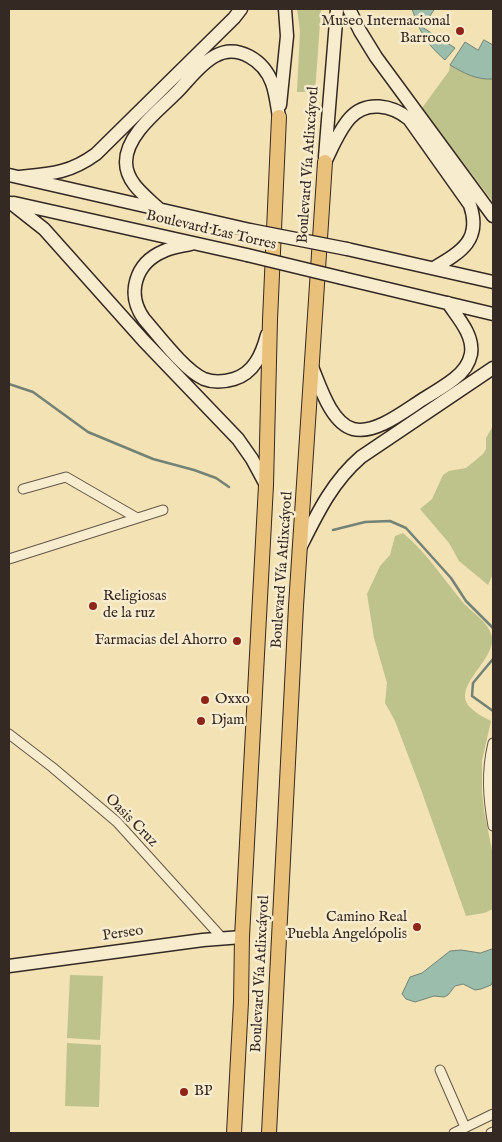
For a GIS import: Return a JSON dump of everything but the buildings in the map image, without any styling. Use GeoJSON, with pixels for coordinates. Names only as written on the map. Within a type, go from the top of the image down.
{"type":"FeatureCollection","features":[{"type":"Feature","properties":{"kind":"main road"},"geometry":{"type":"LineString","coordinates":[[14,176],[55,174],[72,169],[96,154],[241,9]]}},
{"type":"Feature","properties":{"kind":"main road","name":"Boulevard Vía Atlixcáyotl"},"geometry":{"type":"LineString","coordinates":[[234,1133],[241,1002],[242,937],[266,485],[270,320],[279,117],[287,36],[285,9]]}},
{"type":"Feature","properties":{"kind":"main road","name":"Boulevard Vía Atlixcáyotl"},"geometry":{"type":"LineString","coordinates":[[269,1133],[294,626],[337,9]]}},
{"type":"Feature","properties":{"kind":"main road"},"geometry":{"type":"LineString","coordinates":[[349,9],[376,57],[493,216]]}},
{"type":"Feature","properties":{"kind":"main road"},"geometry":{"type":"LineString","coordinates":[[158,208],[137,188],[127,171],[126,162],[130,144],[140,129],[208,60],[224,52],[233,51],[251,56],[263,69],[272,84],[279,117]]}},
{"type":"Feature","properties":{"kind":"main road"},"geometry":{"type":"LineString","coordinates":[[325,162],[346,122],[359,110],[380,106],[398,111],[409,119],[470,205],[474,216],[474,229],[467,244],[450,259],[434,268]]}},
{"type":"Feature","properties":{"kind":"main road","name":"Boulevard Las Torres"},"geometry":{"type":"LineString","coordinates":[[14,176],[250,230],[347,249],[493,282]]}},
{"type":"Feature","properties":{"kind":"main road"},"geometry":{"type":"LineString","coordinates":[[10,202],[44,229],[144,341],[238,440],[266,485]]}},
{"type":"Feature","properties":{"kind":"main road","name":"Boulevard Las Torres"},"geometry":{"type":"LineString","coordinates":[[10,202],[190,244],[247,255],[493,314]]}},
{"type":"Feature","properties":{"kind":"main road"},"geometry":{"type":"LineString","coordinates":[[190,244],[165,250],[151,259],[138,276],[134,294],[138,311],[188,368],[204,379],[212,381],[221,382],[239,377],[247,372],[261,354],[270,320]]}},
{"type":"Feature","properties":{"kind":"main road"},"geometry":{"type":"LineString","coordinates":[[312,367],[328,405],[340,421],[354,429],[377,426],[386,422],[454,379],[469,363],[471,353],[468,334],[448,303]]}},
{"type":"Feature","properties":{"kind":"main road"},"geometry":{"type":"LineString","coordinates":[[300,548],[328,494],[347,469],[361,457],[493,368]]}},
{"type":"Feature","properties":{"kind":"main road","name":"Perseo"},"geometry":{"type":"LineString","coordinates":[[9,966],[203,940],[242,937]]}},
{"type":"Feature","properties":{"kind":"street"},"geometry":{"type":"LineString","coordinates":[[22,489],[66,477],[137,518]]}},
{"type":"Feature","properties":{"kind":"street"},"geometry":{"type":"LineString","coordinates":[[9,559],[163,510]]}},
{"type":"Feature","properties":{"kind":"street","name":"Oasis Cruz"},"geometry":{"type":"LineString","coordinates":[[9,734],[52,767],[117,822],[223,939]]}},
{"type":"Feature","properties":{"kind":"street"},"geometry":{"type":"LineString","coordinates":[[493,743],[488,774],[488,800],[493,826]]}},
{"type":"Feature","properties":{"kind":"street"},"geometry":{"type":"LineString","coordinates":[[440,1070],[465,1127]]}},
{"type":"Feature","properties":{"kind":"street"},"geometry":{"type":"LineString","coordinates":[[454,1133],[493,1114]]}},
{"type":"Feature","properties":{"kind":"green space"},"geometry":{"type":"Polygon","coordinates":[[[297,9],[321,9],[315,92],[297,92],[300,31],[297,9]]]}},
{"type":"Feature","properties":{"kind":"green space"},"geometry":{"type":"Polygon","coordinates":[[[450,65],[476,77],[493,79],[493,202],[422,108],[449,71],[450,65]]]}},
{"type":"Feature","properties":{"kind":"green space"},"geometry":{"type":"Polygon","coordinates":[[[493,426],[493,574],[488,585],[459,561],[449,543],[420,509],[432,499],[443,475],[449,471],[466,468],[483,454],[486,449],[486,438],[493,426]]]}},
{"type":"Feature","properties":{"kind":"green space"},"geometry":{"type":"Polygon","coordinates":[[[403,533],[426,556],[465,604],[484,622],[492,638],[487,656],[465,693],[466,701],[472,709],[491,721],[482,760],[482,791],[493,855],[493,909],[484,913],[466,916],[419,784],[395,721],[385,703],[387,683],[374,638],[367,594],[380,566],[390,555],[395,536],[403,533]]]}},
{"type":"Feature","properties":{"kind":"green space"},"geometry":{"type":"Polygon","coordinates":[[[70,975],[103,976],[100,1040],[67,1038],[70,975]]]}},
{"type":"Feature","properties":{"kind":"green space"},"geometry":{"type":"Polygon","coordinates":[[[67,1043],[101,1045],[99,1107],[65,1106],[67,1043]]]}},
{"type":"Feature","properties":{"kind":"shaded area"},"geometry":{"type":"Polygon","coordinates":[[[412,9],[434,10],[422,27],[455,48],[445,60],[424,37],[412,9]]]}},
{"type":"Feature","properties":{"kind":"shaded area"},"geometry":{"type":"Polygon","coordinates":[[[484,40],[493,45],[493,79],[476,77],[450,65],[465,42],[478,50],[484,40]]]}},
{"type":"Feature","properties":{"kind":"shaded area"},"geometry":{"type":"Polygon","coordinates":[[[493,949],[493,981],[491,985],[475,990],[463,984],[455,986],[444,997],[434,996],[415,1002],[406,999],[402,994],[410,977],[422,973],[450,951],[461,950],[480,953],[493,949]]]}},
{"type":"Feature","properties":{"kind":"waterway"},"geometry":{"type":"LineString","coordinates":[[9,384],[33,392],[88,432],[153,459],[216,478],[229,487]]}},
{"type":"Feature","properties":{"kind":"waterway"},"geometry":{"type":"LineString","coordinates":[[333,530],[365,522],[390,521],[406,528],[451,578],[466,601],[493,628]]}},
{"type":"Feature","properties":{"kind":"waterway"},"geometry":{"type":"LineString","coordinates":[[493,659],[473,683],[472,696],[493,711]]}},
{"type":"Feature","properties":{"kind":"place","name":"Museo Internacional Barroco"},"geometry":{"type":"Point","coordinates":[460,31]}},
{"type":"Feature","properties":{"kind":"place","name":"Religiosas de la ruz"},"geometry":{"type":"Point","coordinates":[93,606]}},
{"type":"Feature","properties":{"kind":"place","name":"Farmacias del Ahorro"},"geometry":{"type":"Point","coordinates":[237,641]}},
{"type":"Feature","properties":{"kind":"place","name":"Oxxo"},"geometry":{"type":"Point","coordinates":[205,700]}},
{"type":"Feature","properties":{"kind":"place","name":"Djam"},"geometry":{"type":"Point","coordinates":[201,721]}},
{"type":"Feature","properties":{"kind":"place","name":"Camino Real Puebla Angelópolis"},"geometry":{"type":"Point","coordinates":[417,927]}},
{"type":"Feature","properties":{"kind":"place","name":"BP"},"geometry":{"type":"Point","coordinates":[184,1092]}}]}
